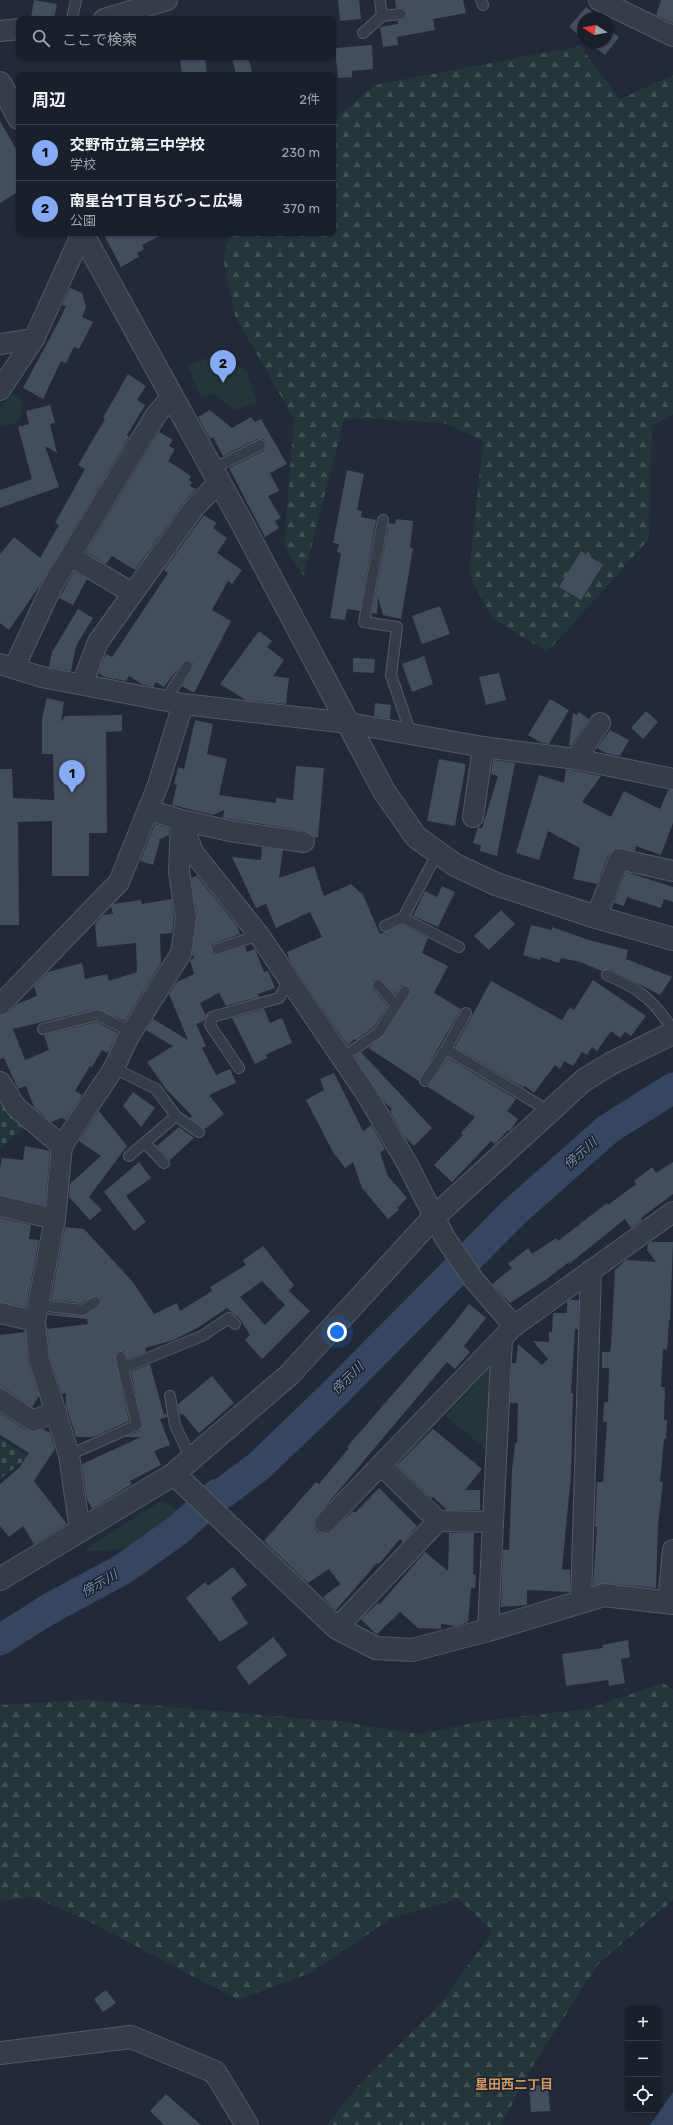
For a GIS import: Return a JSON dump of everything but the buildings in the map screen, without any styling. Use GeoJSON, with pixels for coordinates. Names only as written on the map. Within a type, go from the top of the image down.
{"type":"FeatureCollection","features":[{"type":"Feature","properties":{"kind":"street"},"geometry":{"type":"LineString","coordinates":[[114,16],[167,0]]}},
{"type":"Feature","properties":{"kind":"street"},"geometry":{"type":"LineString","coordinates":[[599,0],[673,36]]}},
{"type":"Feature","properties":{"kind":"street"},"geometry":{"type":"LineString","coordinates":[[0,31],[16,29]]}},
{"type":"Feature","properties":{"kind":"street"},"geometry":{"type":"LineString","coordinates":[[0,83],[16,112]]}},
{"type":"Feature","properties":{"kind":"street"},"geometry":{"type":"LineString","coordinates":[[0,390],[34,339],[81,236]]}},
{"type":"Feature","properties":{"kind":"street"},"geometry":{"type":"LineString","coordinates":[[84,236],[216,475],[384,791],[416,837],[455,865],[496,884],[596,917],[673,939]]}},
{"type":"Feature","properties":{"kind":"street"},"geometry":{"type":"LineString","coordinates":[[0,344],[34,339]]}},
{"type":"Feature","properties":{"kind":"street"},"geometry":{"type":"LineString","coordinates":[[172,396],[156,415],[52,586],[7,666],[42,677],[174,702],[349,724],[483,747],[576,759],[673,779]]}},
{"type":"Feature","properties":{"kind":"street"},"geometry":{"type":"LineString","coordinates":[[82,684],[98,642],[216,475]]}},
{"type":"Feature","properties":{"kind":"street"},"geometry":{"type":"LineString","coordinates":[[70,556],[132,593]]}},
{"type":"Feature","properties":{"kind":"street"},"geometry":{"type":"LineString","coordinates":[[0,1004],[120,882],[149,810],[174,702]]}},
{"type":"Feature","properties":{"kind":"street"},"geometry":{"type":"LineString","coordinates":[[576,759],[600,723]]}},
{"type":"Feature","properties":{"kind":"street"},"geometry":{"type":"LineString","coordinates":[[473,817],[483,747]]}},
{"type":"Feature","properties":{"kind":"street"},"geometry":{"type":"LineString","coordinates":[[149,810],[181,820],[230,831],[304,842]]}},
{"type":"Feature","properties":{"kind":"street"},"geometry":{"type":"LineString","coordinates":[[181,820],[193,852],[259,935],[367,1095],[408,1165],[444,1238],[508,1332],[493,1522],[488,1630]]}},
{"type":"Feature","properties":{"kind":"street"},"geometry":{"type":"LineString","coordinates":[[83,1529],[78,1517],[69,1455],[39,1359],[37,1313],[55,1219],[62,1146],[114,1068],[132,1032],[181,953],[186,918],[179,872],[181,820]]}},
{"type":"Feature","properties":{"kind":"street"},"geometry":{"type":"LineString","coordinates":[[596,917],[611,856],[673,871]]}},
{"type":"Feature","properties":{"kind":"street"},"geometry":{"type":"LineString","coordinates":[[0,1579],[174,1474],[288,1375],[433,1218],[549,1111],[590,1076],[612,1063],[673,1033]]}},
{"type":"Feature","properties":{"kind":"street"},"geometry":{"type":"LineString","coordinates":[[0,1082],[16,1107],[62,1146]]}},
{"type":"Feature","properties":{"kind":"street"},"geometry":{"type":"LineString","coordinates":[[0,1206],[55,1219]]}},
{"type":"Feature","properties":{"kind":"street"},"geometry":{"type":"LineString","coordinates":[[325,1524],[508,1332],[591,1270],[673,1212]]}},
{"type":"Feature","properties":{"kind":"street"},"geometry":{"type":"LineString","coordinates":[[581,1601],[591,1270]]}},
{"type":"Feature","properties":{"kind":"street"},"geometry":{"type":"LineString","coordinates":[[0,1313],[37,1313]]}},
{"type":"Feature","properties":{"kind":"street"},"geometry":{"type":"LineString","coordinates":[[0,1399],[33,1421],[56,1411]]}},
{"type":"Feature","properties":{"kind":"street"},"geometry":{"type":"LineString","coordinates":[[381,1465],[438,1521],[493,1522]]}},
{"type":"Feature","properties":{"kind":"street"},"geometry":{"type":"LineString","coordinates":[[174,1474],[337,1628],[376,1648],[412,1650],[488,1630],[604,1595],[670,1603],[673,1550]]}},
{"type":"Feature","properties":{"kind":"street"},"geometry":{"type":"LineString","coordinates":[[337,1628],[438,1521]]}},
{"type":"Feature","properties":{"kind":"street"},"geometry":{"type":"LineString","coordinates":[[0,2053],[131,2037],[215,2072],[247,2125]]}},
{"type":"Feature","properties":{"kind":"lane"},"geometry":{"type":"LineString","coordinates":[[73,16],[76,0]]}},
{"type":"Feature","properties":{"kind":"lane"},"geometry":{"type":"LineString","coordinates":[[380,0],[382,16]]}},
{"type":"Feature","properties":{"kind":"lane"},"geometry":{"type":"LineString","coordinates":[[362,32],[382,16],[400,14]]}},
{"type":"Feature","properties":{"kind":"lane"},"geometry":{"type":"LineString","coordinates":[[216,475],[260,445]]}},
{"type":"Feature","properties":{"kind":"lane"},"geometry":{"type":"LineString","coordinates":[[383,520],[364,622],[398,627],[391,675],[411,734]]}},
{"type":"Feature","properties":{"kind":"lane"},"geometry":{"type":"LineString","coordinates":[[174,702],[187,666]]}},
{"type":"Feature","properties":{"kind":"lane"},"geometry":{"type":"LineString","coordinates":[[385,926],[403,918],[438,852]]}},
{"type":"Feature","properties":{"kind":"lane"},"geometry":{"type":"LineString","coordinates":[[403,918],[459,947]]}},
{"type":"Feature","properties":{"kind":"lane"},"geometry":{"type":"LineString","coordinates":[[216,949],[259,935]]}},
{"type":"Feature","properties":{"kind":"lane"},"geometry":{"type":"LineString","coordinates":[[607,975],[629,984],[658,1008],[673,1030]]}},
{"type":"Feature","properties":{"kind":"lane"},"geometry":{"type":"LineString","coordinates":[[239,1068],[210,1025],[212,1017],[279,998],[289,981]]}},
{"type":"Feature","properties":{"kind":"lane"},"geometry":{"type":"LineString","coordinates":[[378,985],[396,1005]]}},
{"type":"Feature","properties":{"kind":"lane"},"geometry":{"type":"LineString","coordinates":[[342,1058],[379,1032],[405,992]]}},
{"type":"Feature","properties":{"kind":"lane"},"geometry":{"type":"LineString","coordinates":[[425,1081],[446,1050],[466,1013]]}},
{"type":"Feature","properties":{"kind":"lane"},"geometry":{"type":"LineString","coordinates":[[43,1029],[98,1015],[132,1032]]}},
{"type":"Feature","properties":{"kind":"lane"},"geometry":{"type":"LineString","coordinates":[[446,1050],[549,1111]]}},
{"type":"Feature","properties":{"kind":"lane"},"geometry":{"type":"LineString","coordinates":[[114,1068],[156,1089],[176,1116],[199,1132]]}},
{"type":"Feature","properties":{"kind":"lane"},"geometry":{"type":"LineString","coordinates":[[129,1156],[176,1116]]}},
{"type":"Feature","properties":{"kind":"lane"},"geometry":{"type":"LineString","coordinates":[[145,1143],[164,1163]]}},
{"type":"Feature","properties":{"kind":"lane"},"geometry":{"type":"LineString","coordinates":[[37,1313],[83,1310],[95,1302]]}},
{"type":"Feature","properties":{"kind":"lane"},"geometry":{"type":"LineString","coordinates":[[123,1368],[202,1336],[229,1318],[235,1324]]}},
{"type":"Feature","properties":{"kind":"lane"},"geometry":{"type":"LineString","coordinates":[[69,1455],[137,1425],[121,1357]]}},
{"type":"Feature","properties":{"kind":"lane"},"geometry":{"type":"LineString","coordinates":[[170,1396],[175,1425],[191,1459]]}},
{"type":"Feature","properties":{"kind":"green space"},"geometry":{"type":"Polygon","coordinates":[[[577,47],[577,48],[582,48],[620,99],[673,75],[673,414],[652,426],[649,539],[547,652],[492,618],[469,574],[483,441],[444,423],[366,418],[344,419],[304,576],[284,547],[294,419],[235,316],[223,258],[230,236],[336,236],[336,120],[374,85],[577,47]]]}},
{"type":"Feature","properties":{"kind":"green space"},"geometry":{"type":"Polygon","coordinates":[[[219,353],[247,372],[257,403],[234,410],[214,394],[200,396],[188,366],[219,353]]]}},
{"type":"Feature","properties":{"kind":"green space"},"geometry":{"type":"Polygon","coordinates":[[[13,392],[23,400],[19,422],[0,427],[0,408],[13,392]]]}},
{"type":"Feature","properties":{"kind":"green space"},"geometry":{"type":"Polygon","coordinates":[[[0,1097],[24,1127],[0,1151],[0,1097]]]}},
{"type":"Feature","properties":{"kind":"green space"},"geometry":{"type":"Polygon","coordinates":[[[492,1365],[486,1450],[446,1416],[492,1365]]]}},
{"type":"Feature","properties":{"kind":"green space"},"geometry":{"type":"Polygon","coordinates":[[[0,1438],[29,1457],[0,1479],[0,1438]]]}},
{"type":"Feature","properties":{"kind":"green space"},"geometry":{"type":"Polygon","coordinates":[[[162,1500],[186,1516],[140,1550],[126,1548],[99,1551],[85,1550],[162,1500]]]}},
{"type":"Feature","properties":{"kind":"green space"},"geometry":{"type":"Polygon","coordinates":[[[663,1683],[673,1690],[673,1900],[598,1964],[532,2067],[501,2125],[327,2125],[358,2086],[441,2003],[493,1931],[458,1899],[392,1918],[310,1973],[238,2000],[96,1925],[35,1897],[0,1901],[0,1705],[91,1700],[344,1722],[420,1734],[481,1721],[587,1709],[663,1683]]]}},
{"type":"Feature","properties":{"kind":"water"},"geometry":{"type":"Polygon","coordinates":[[[673,2092],[673,2125],[650,2125],[658,2113],[661,2113],[661,2109],[673,2092]]]}},
{"type":"Feature","properties":{"kind":"waterway","name":"傍示川"},"geometry":{"type":"LineString","coordinates":[[0,1640],[49,1609],[123,1569],[178,1530],[218,1494],[223,1493],[259,1466],[335,1393],[513,1213],[608,1129],[673,1088]]}},
{"type":"Feature","properties":{"kind":"place","name":"南星台1丁目ちびっこ広場"},"geometry":{"type":"Point","coordinates":[223,383]}},
{"type":"Feature","properties":{"kind":"place","name":"交野市立第三中学校"},"geometry":{"type":"Point","coordinates":[72,793]}},
{"type":"Feature","properties":{"kind":"district","name":"星田西二丁目"},"geometry":{"type":"Point","coordinates":[514,2084]}}]}
